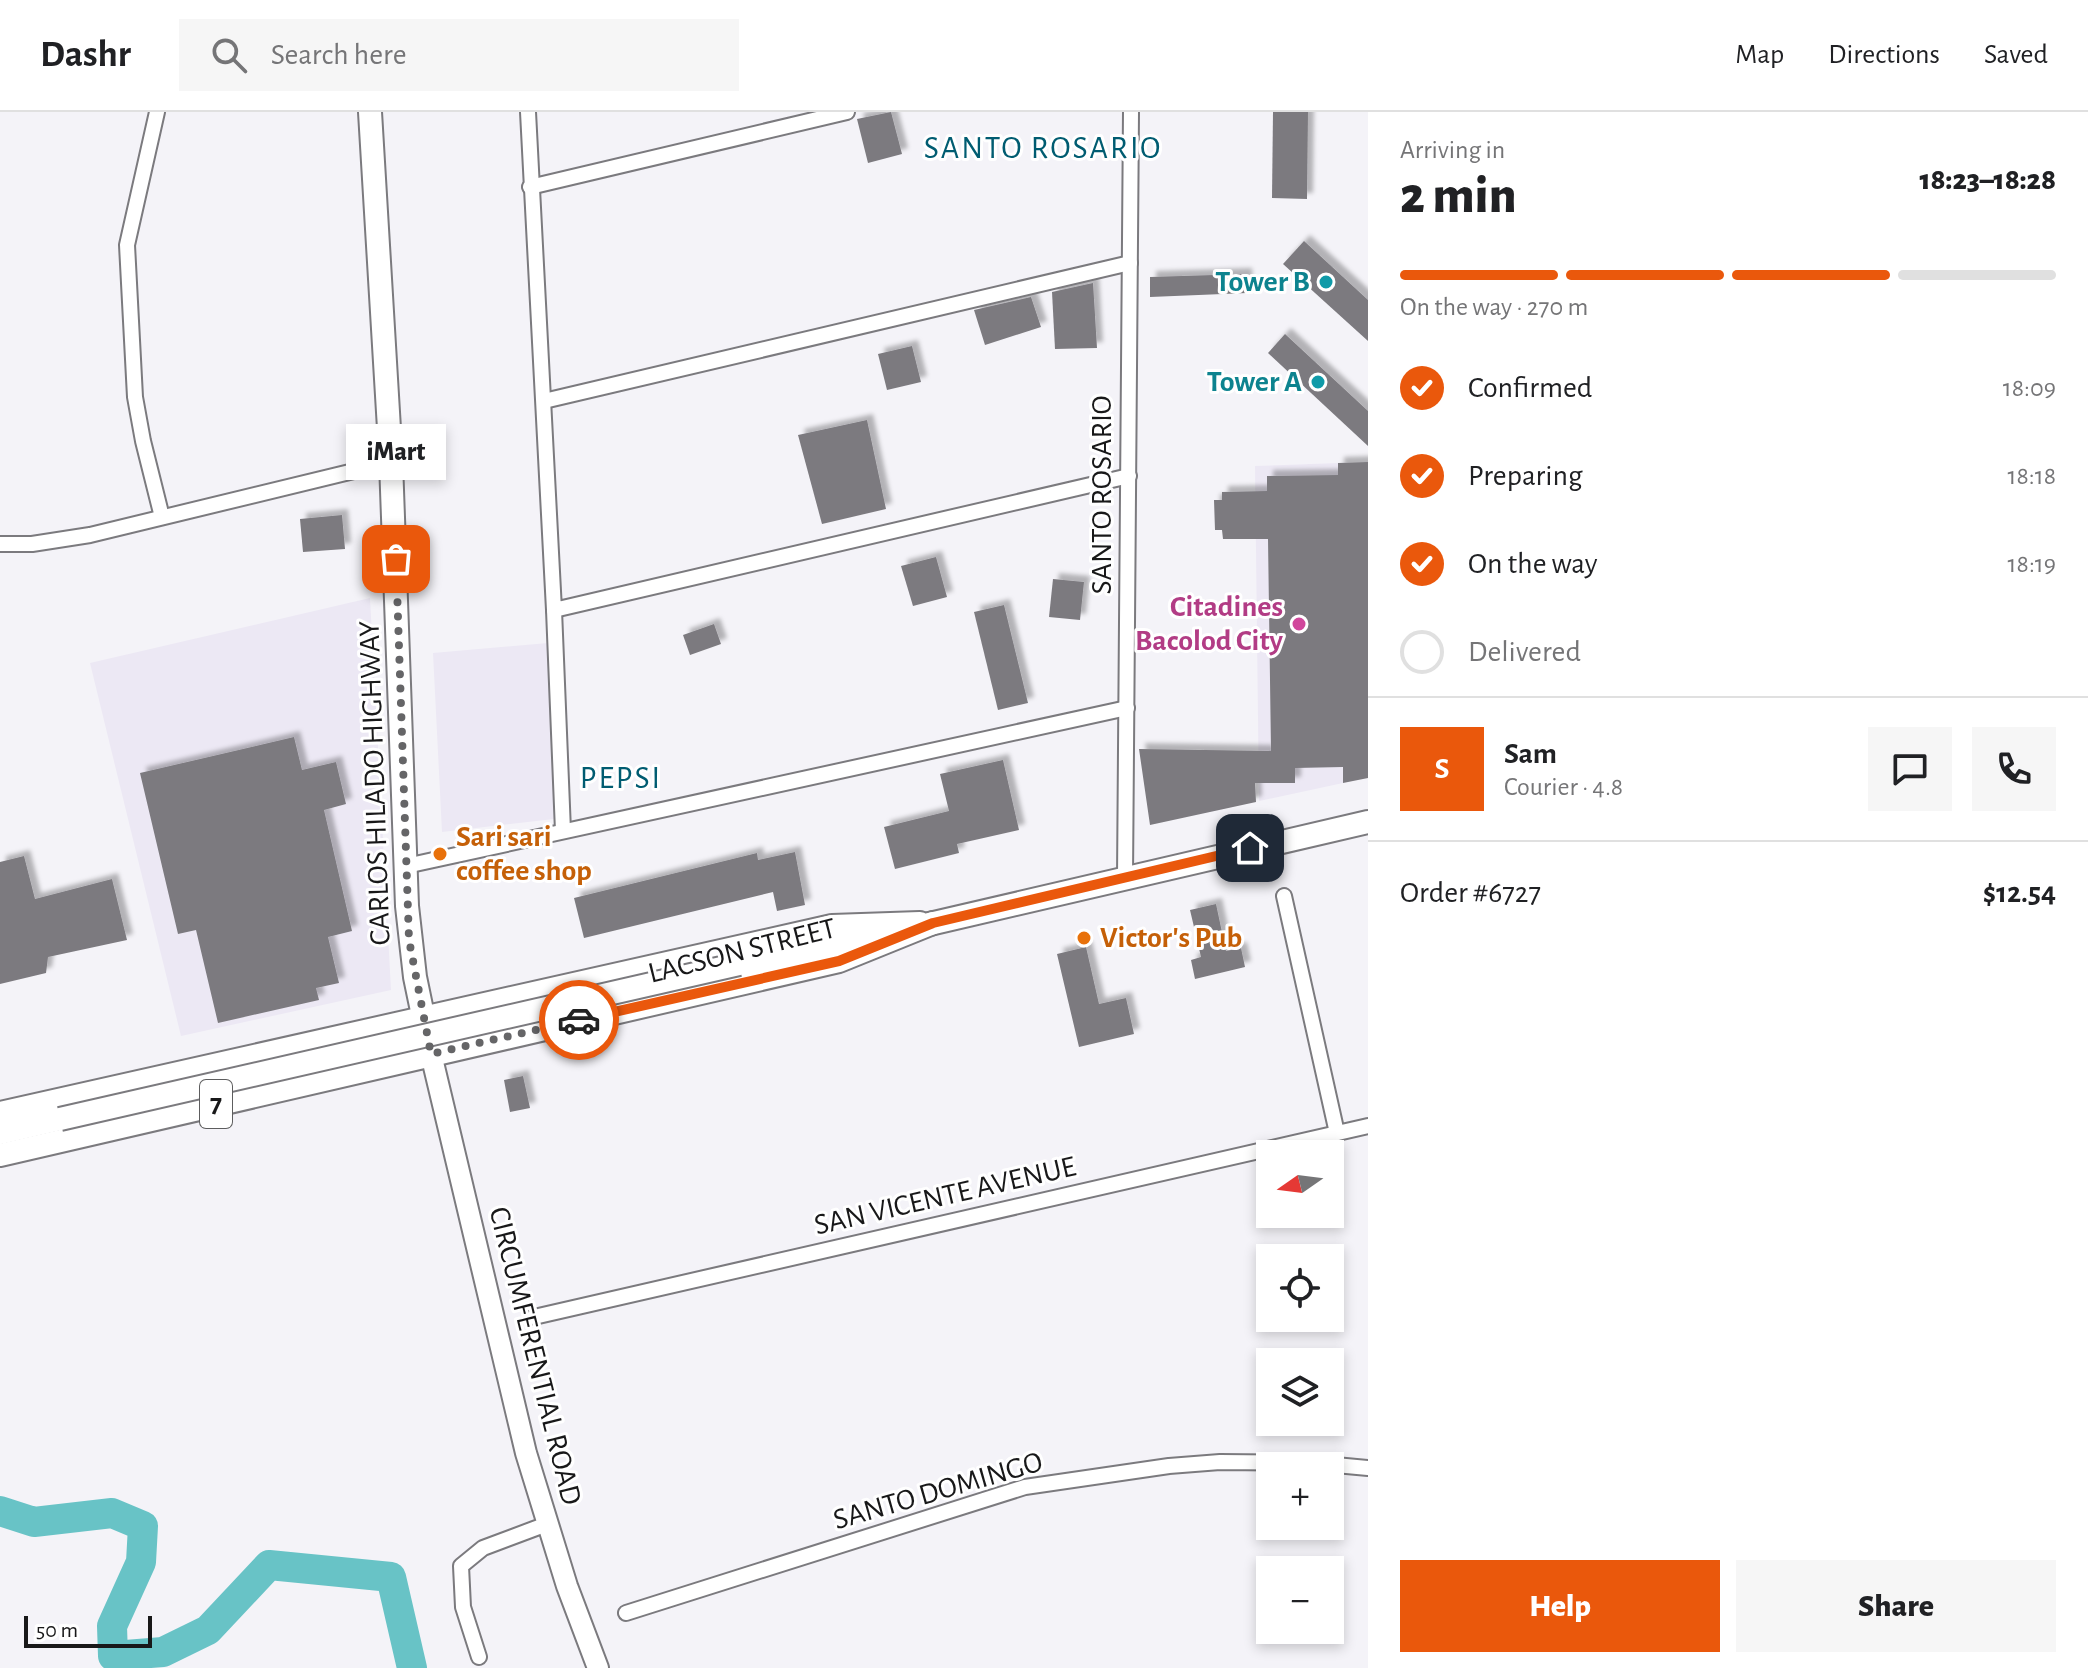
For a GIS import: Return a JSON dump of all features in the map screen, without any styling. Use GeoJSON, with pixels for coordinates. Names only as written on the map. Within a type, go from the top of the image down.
{"type":"FeatureCollection","features":[{"type":"Feature","properties":{"kind":"main road","name":"CARLOS HILADO HIGHWAY"},"geometry":{"type":"LineString","coordinates":[[370,112],[391,462],[409,940],[431,1054]]}},
{"type":"Feature","properties":{"kind":"main road","name":"LACSON STREET"},"geometry":{"type":"LineString","coordinates":[[0,1133],[1368,822]]}},
{"type":"Feature","properties":{"kind":"main road","name":"LACSON STREET"},"geometry":{"type":"LineString","coordinates":[[0,1113],[832,926],[933,923]]}},
{"type":"Feature","properties":{"kind":"main road","name":"LACSON STREET"},"geometry":{"type":"LineString","coordinates":[[0,1155],[839,961],[933,923]]}},
{"type":"Feature","properties":{"kind":"main road","name":"CIRCUMFERENTIAL ROAD"},"geometry":{"type":"LineString","coordinates":[[431,1054],[501,1359],[547,1524],[598,1668]]}},
{"type":"Feature","properties":{"kind":"street"},"geometry":{"type":"LineString","coordinates":[[157,112],[127,245],[135,397],[162,517]]}},
{"type":"Feature","properties":{"kind":"street"},"geometry":{"type":"LineString","coordinates":[[528,112],[563,831]]}},
{"type":"Feature","properties":{"kind":"street"},"geometry":{"type":"LineString","coordinates":[[530,187],[847,112]]}},
{"type":"Feature","properties":{"kind":"street","name":"SANTO ROSARIO"},"geometry":{"type":"LineString","coordinates":[[1125,878],[1131,112]]}},
{"type":"Feature","properties":{"kind":"street"},"geometry":{"type":"LineString","coordinates":[[544,401],[1130,263]]}},
{"type":"Feature","properties":{"kind":"street"},"geometry":{"type":"LineString","coordinates":[[0,544],[32,544],[90,535],[391,462]]}},
{"type":"Feature","properties":{"kind":"street"},"geometry":{"type":"LineString","coordinates":[[554,610],[1129,476]]}},
{"type":"Feature","properties":{"kind":"street"},"geometry":{"type":"LineString","coordinates":[[406,866],[1127,708]]}},
{"type":"Feature","properties":{"kind":"street"},"geometry":{"type":"LineString","coordinates":[[1284,896],[1337,1133]]}},
{"type":"Feature","properties":{"kind":"street","name":"SAN VICENTE AVENUE"},"geometry":{"type":"LineString","coordinates":[[534,1317],[1368,1126]]}},
{"type":"Feature","properties":{"kind":"street","name":"SANTO DOMINGO"},"geometry":{"type":"LineString","coordinates":[[626,1613],[1025,1487],[1169,1466],[1220,1462],[1314,1463],[1368,1468]]}},
{"type":"Feature","properties":{"kind":"street"},"geometry":{"type":"LineString","coordinates":[[479,1657],[463,1607],[461,1566],[483,1548],[547,1524]]}},
{"type":"Feature","properties":{"kind":"shaded area","name":"Citadines Bacolod City"},"geometry":{"type":"Polygon","coordinates":[[[1338,463],[1343,783],[1259,801],[1255,466],[1338,463]]]}},
{"type":"Feature","properties":{"kind":"shaded area"},"geometry":{"type":"Polygon","coordinates":[[[370,598],[391,990],[181,1036],[90,663],[370,598]]]}},
{"type":"Feature","properties":{"kind":"shaded area"},"geometry":{"type":"Polygon","coordinates":[[[548,643],[554,819],[442,832],[433,653],[548,643]]]}},
{"type":"Feature","properties":{"kind":"building"},"geometry":{"type":"Polygon","coordinates":[[[891,112],[902,154],[868,163],[857,119],[891,112]]]}},
{"type":"Feature","properties":{"kind":"building"},"geometry":{"type":"Polygon","coordinates":[[[1273,112],[1308,112],[1307,199],[1272,198],[1273,112]]]}},
{"type":"Feature","properties":{"kind":"building","name":"Tower B"},"geometry":{"type":"Polygon","coordinates":[[[1304,241],[1368,300],[1368,341],[1283,264],[1304,241]]]}},
{"type":"Feature","properties":{"kind":"building"},"geometry":{"type":"Polygon","coordinates":[[[1246,274],[1247,293],[1150,297],[1150,277],[1246,274]]]}},
{"type":"Feature","properties":{"kind":"building"},"geometry":{"type":"Polygon","coordinates":[[[1093,283],[1097,348],[1055,349],[1052,292],[1093,283]]]}},
{"type":"Feature","properties":{"kind":"building"},"geometry":{"type":"Polygon","coordinates":[[[1031,297],[1041,327],[985,345],[974,310],[1031,297]]]}},
{"type":"Feature","properties":{"kind":"building","name":"Tower A"},"geometry":{"type":"Polygon","coordinates":[[[1285,334],[1368,411],[1368,446],[1268,353],[1285,334]]]}},
{"type":"Feature","properties":{"kind":"building"},"geometry":{"type":"Polygon","coordinates":[[[912,346],[921,382],[887,390],[878,354],[912,346]]]}},
{"type":"Feature","properties":{"kind":"building"},"geometry":{"type":"Polygon","coordinates":[[[867,420],[886,509],[822,524],[798,435],[867,420]]]}},
{"type":"Feature","properties":{"kind":"building"},"geometry":{"type":"Polygon","coordinates":[[[1368,462],[1368,778],[1343,783],[1343,767],[1295,768],[1295,783],[1255,783],[1256,802],[1150,825],[1139,749],[1271,751],[1268,539],[1223,539],[1222,530],[1215,530],[1214,500],[1222,500],[1222,492],[1267,491],[1267,476],[1338,475],[1338,463],[1368,462]]]}},
{"type":"Feature","properties":{"kind":"building"},"geometry":{"type":"Polygon","coordinates":[[[342,515],[345,549],[303,552],[300,519],[342,515]]]}},
{"type":"Feature","properties":{"kind":"building"},"geometry":{"type":"Polygon","coordinates":[[[936,557],[947,597],[913,606],[901,566],[936,557]]]}},
{"type":"Feature","properties":{"kind":"building"},"geometry":{"type":"Polygon","coordinates":[[[1053,579],[1084,582],[1080,620],[1049,617],[1053,579]]]}},
{"type":"Feature","properties":{"kind":"building"},"geometry":{"type":"Polygon","coordinates":[[[1004,605],[1028,703],[998,710],[974,612],[1004,605]]]}},
{"type":"Feature","properties":{"kind":"building"},"geometry":{"type":"Polygon","coordinates":[[[714,624],[721,644],[690,655],[683,635],[714,624]]]}},
{"type":"Feature","properties":{"kind":"building"},"geometry":{"type":"Polygon","coordinates":[[[294,737],[302,770],[336,762],[346,804],[324,810],[352,931],[328,937],[339,983],[316,988],[319,1000],[218,1023],[196,930],[178,934],[140,773],[294,737]]]}},
{"type":"Feature","properties":{"kind":"building"},"geometry":{"type":"Polygon","coordinates":[[[1003,760],[1019,830],[957,844],[959,853],[895,869],[884,827],[949,811],[940,774],[1003,760]]]}},
{"type":"Feature","properties":{"kind":"building"},"geometry":{"type":"Polygon","coordinates":[[[795,852],[805,905],[777,911],[773,892],[584,938],[574,898],[757,853],[758,860],[795,852]]]}},
{"type":"Feature","properties":{"kind":"building"},"geometry":{"type":"Polygon","coordinates":[[[24,856],[35,899],[112,879],[127,940],[48,957],[46,973],[0,984],[0,862],[24,856]]]}},
{"type":"Feature","properties":{"kind":"building"},"geometry":{"type":"Polygon","coordinates":[[[1216,904],[1226,951],[1241,948],[1245,967],[1195,979],[1191,960],[1201,957],[1190,910],[1216,904]]]}},
{"type":"Feature","properties":{"kind":"building"},"geometry":{"type":"Polygon","coordinates":[[[1086,947],[1099,1004],[1126,998],[1134,1034],[1079,1047],[1057,954],[1086,947]]]}},
{"type":"Feature","properties":{"kind":"building"},"geometry":{"type":"Polygon","coordinates":[[[523,1076],[530,1108],[510,1112],[504,1080],[523,1076]]]}},
{"type":"Feature","properties":{"kind":"waterway"},"geometry":{"type":"LineString","coordinates":[[0,1511],[34,1522],[112,1513],[143,1526],[141,1562],[112,1626],[113,1656],[163,1652],[208,1630],[269,1565],[391,1577],[412,1668]]}},
{"type":"Feature","properties":{"kind":"way so far"},"geometry":{"type":"LineString","coordinates":[[396,559],[409,940],[431,1054],[579,1020]]}},
{"type":"Feature","properties":{"kind":"place","name":"Tower B"},"geometry":{"type":"Point","coordinates":[1326,282]}},
{"type":"Feature","properties":{"kind":"place","name":"Tower A"},"geometry":{"type":"Point","coordinates":[1318,382]}},
{"type":"Feature","properties":{"kind":"place","name":"iMart"},"geometry":{"type":"Point","coordinates":[396,559]}},
{"type":"Feature","properties":{"kind":"place","name":"Citadines Bacolod City"},"geometry":{"type":"Point","coordinates":[1299,624]}},
{"type":"Feature","properties":{"kind":"place","name":"Sari sari coffee shop"},"geometry":{"type":"Point","coordinates":[440,854]}},
{"type":"Feature","properties":{"kind":"place","name":"Victor's Pub"},"geometry":{"type":"Point","coordinates":[1084,938]}},
{"type":"Feature","properties":{"kind":"district","name":"SANTO ROSARIO"},"geometry":{"type":"Point","coordinates":[1043,148]}},
{"type":"Feature","properties":{"kind":"district","name":"PEPSI"},"geometry":{"type":"Point","coordinates":[621,778]}},
{"type":"Feature","properties":{"kind":"route"},"geometry":{"type":"LineString","coordinates":[[579,1020],[839,961],[933,923],[1250,848]]}}]}
